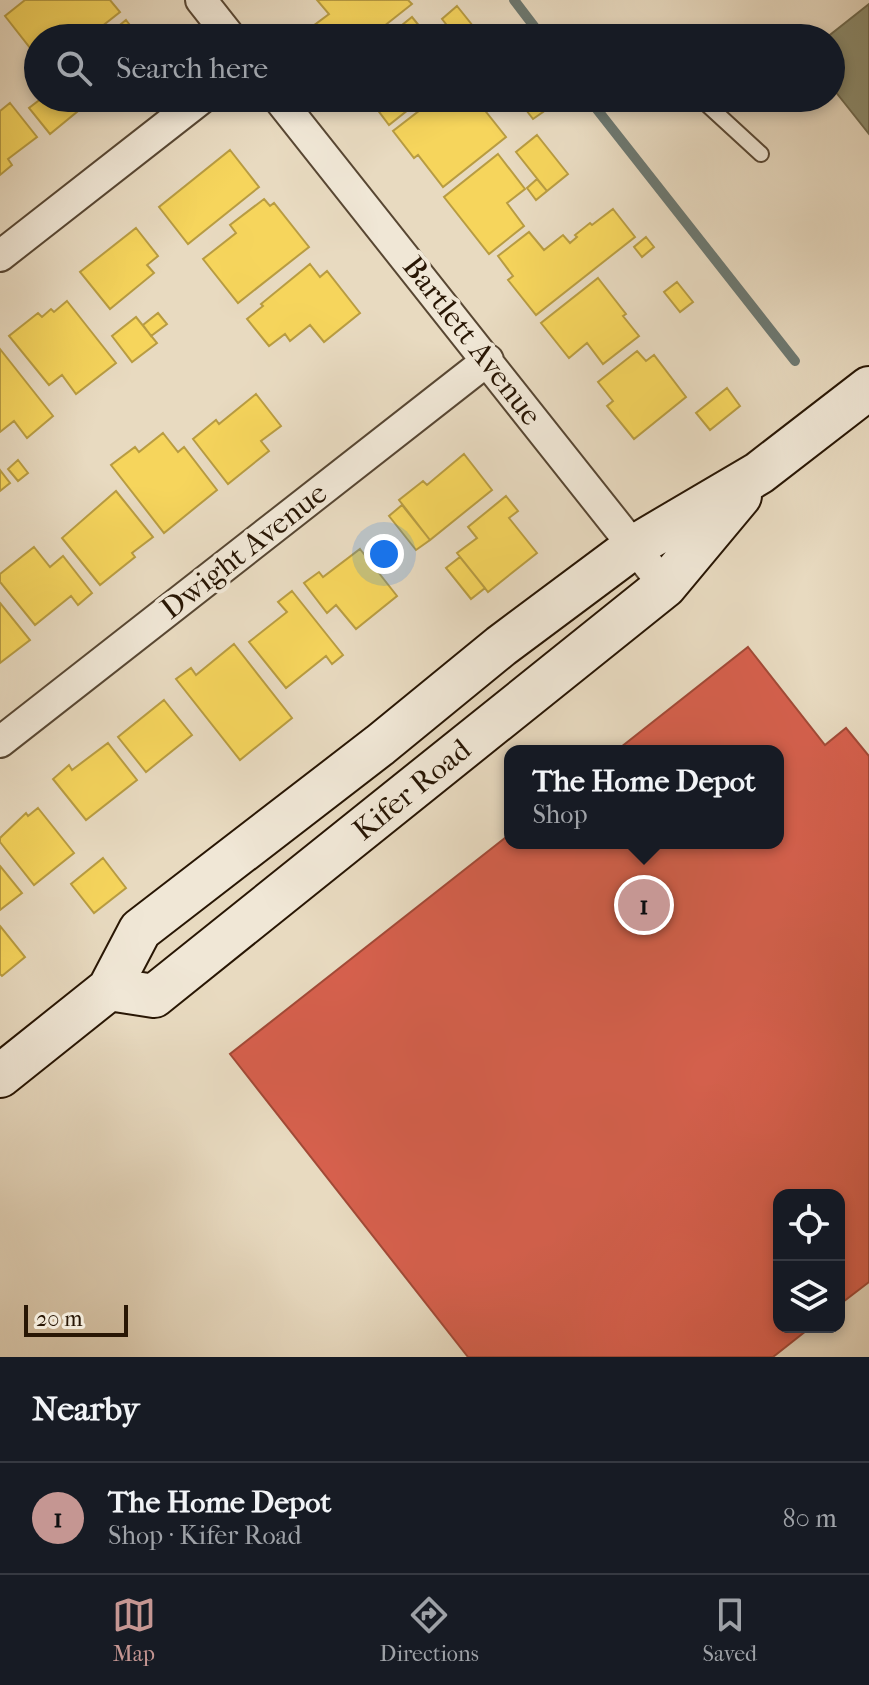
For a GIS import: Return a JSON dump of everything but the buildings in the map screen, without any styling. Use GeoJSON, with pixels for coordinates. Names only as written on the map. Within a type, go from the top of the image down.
{"type":"FeatureCollection","features":[{"type":"Feature","properties":{"kind":"main road","name":"Kifer Road"},"geometry":{"type":"LineString","coordinates":[[0,1076],[109,989],[140,930],[380,745],[501,646],[635,546],[759,473],[869,388]]}},
{"type":"Feature","properties":{"kind":"main road","name":"Kifer Road"},"geometry":{"type":"LineString","coordinates":[[109,989],[154,996],[665,586],[759,473]]}},
{"type":"Feature","properties":{"kind":"street"},"geometry":{"type":"LineString","coordinates":[[201,0],[220,24]]}},
{"type":"Feature","properties":{"kind":"street"},"geometry":{"type":"LineString","coordinates":[[0,256],[184,112]]}},
{"type":"Feature","properties":{"kind":"street","name":"Bartlett Avenue"},"geometry":{"type":"LineString","coordinates":[[289,112],[665,586]]}},
{"type":"Feature","properties":{"kind":"street","name":"Dwight Avenue"},"geometry":{"type":"LineString","coordinates":[[0,742],[488,360]]}},
{"type":"Feature","properties":{"kind":"lane"},"geometry":{"type":"LineString","coordinates":[[715,112],[761,154]]}},
{"type":"Feature","properties":{"kind":"waterway"},"geometry":{"type":"LineString","coordinates":[[514,0],[532,24]]}},
{"type":"Feature","properties":{"kind":"waterway"},"geometry":{"type":"LineString","coordinates":[[599,112],[795,361]]}},
{"type":"Feature","properties":{"kind":"place","name":"The Home Depot"},"geometry":{"type":"Point","coordinates":[644,905]}}]}
